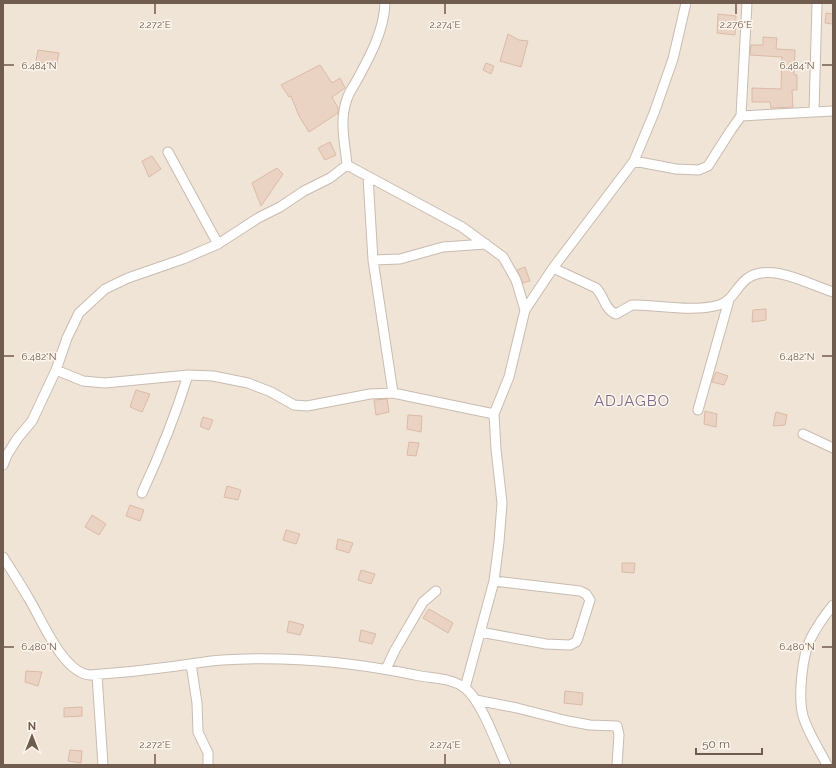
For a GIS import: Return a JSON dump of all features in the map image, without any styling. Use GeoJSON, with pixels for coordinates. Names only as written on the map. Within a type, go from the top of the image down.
{"type":"FeatureCollection","features":[{"type":"Feature","properties":{"kind":"street"},"geometry":{"type":"LineString","coordinates":[[385,3],[384,16],[380,32],[347,98],[344,109],[343,135],[348,165],[462,227],[503,256],[516,280],[525,310]]}},
{"type":"Feature","properties":{"kind":"street"},"geometry":{"type":"LineString","coordinates":[[465,688],[494,581],[499,542],[502,504],[494,414],[509,376],[525,310],[553,268],[634,161],[654,112],[672,59],[686,3]]}},
{"type":"Feature","properties":{"kind":"street"},"geometry":{"type":"LineString","coordinates":[[634,161],[676,169],[699,170],[708,166],[730,130],[741,116],[747,3]]}},
{"type":"Feature","properties":{"kind":"street"},"geometry":{"type":"LineString","coordinates":[[814,111],[818,3]]}},
{"type":"Feature","properties":{"kind":"street"},"geometry":{"type":"LineString","coordinates":[[741,116],[833,111]]}},
{"type":"Feature","properties":{"kind":"street"},"geometry":{"type":"LineString","coordinates":[[168,152],[218,244]]}},
{"type":"Feature","properties":{"kind":"street"},"geometry":{"type":"LineString","coordinates":[[3,465],[7,455],[17,439],[32,421],[56,370],[67,338],[79,314],[105,289],[128,278],[183,259],[218,244],[258,218],[280,207],[304,191],[330,178],[348,165]]}},
{"type":"Feature","properties":{"kind":"street"},"geometry":{"type":"LineString","coordinates":[[368,177],[373,260],[393,393]]}},
{"type":"Feature","properties":{"kind":"street"},"geometry":{"type":"LineString","coordinates":[[373,260],[400,259],[442,247],[486,244]]}},
{"type":"Feature","properties":{"kind":"street"},"geometry":{"type":"LineString","coordinates":[[553,268],[596,288],[601,293],[608,309],[616,314],[632,306],[702,308],[721,304],[729,300],[748,278],[758,274],[772,273],[788,275],[833,292]]}},
{"type":"Feature","properties":{"kind":"street"},"geometry":{"type":"LineString","coordinates":[[698,410],[729,300]]}},
{"type":"Feature","properties":{"kind":"street"},"geometry":{"type":"LineString","coordinates":[[56,370],[83,381],[105,383],[188,375],[213,376],[248,383],[271,392],[294,405],[307,406],[370,394],[393,393],[494,414]]}},
{"type":"Feature","properties":{"kind":"street"},"geometry":{"type":"LineString","coordinates":[[142,493],[177,412],[188,375]]}},
{"type":"Feature","properties":{"kind":"street"},"geometry":{"type":"LineString","coordinates":[[803,434],[833,448]]}},
{"type":"Feature","properties":{"kind":"street"},"geometry":{"type":"LineString","coordinates":[[3,557],[30,600],[50,638],[65,659],[74,669],[81,673],[90,676],[221,660],[258,659],[329,662],[386,669],[418,676],[440,678],[465,688],[476,700],[506,765]]}},
{"type":"Feature","properties":{"kind":"street"},"geometry":{"type":"LineString","coordinates":[[480,632],[546,644],[570,645],[576,642],[578,638],[590,600],[586,594],[580,591],[494,581]]}},
{"type":"Feature","properties":{"kind":"street"},"geometry":{"type":"LineString","coordinates":[[386,669],[395,650],[423,602],[436,591]]}},
{"type":"Feature","properties":{"kind":"street"},"geometry":{"type":"LineString","coordinates":[[827,765],[810,733],[803,715],[801,678],[806,648],[810,639],[833,605]]}},
{"type":"Feature","properties":{"kind":"street"},"geometry":{"type":"LineString","coordinates":[[190,664],[197,703],[198,732],[208,754],[208,765]]}},
{"type":"Feature","properties":{"kind":"street"},"geometry":{"type":"LineString","coordinates":[[96,675],[103,765]]}},
{"type":"Feature","properties":{"kind":"street"},"geometry":{"type":"LineString","coordinates":[[476,700],[517,708],[582,724],[617,726],[619,735],[617,765]]}},
{"type":"Feature","properties":{"kind":"shaded area"},"geometry":{"type":"Polygon","coordinates":[[[3,3],[833,3],[833,765],[3,765],[3,3]]]}},
{"type":"Feature","properties":{"kind":"building"},"geometry":{"type":"Polygon","coordinates":[[[826,13],[833,14],[833,24],[825,23],[826,13]]]}},
{"type":"Feature","properties":{"kind":"building"},"geometry":{"type":"Polygon","coordinates":[[[718,14],[736,16],[735,35],[717,33],[718,14]]]}},
{"type":"Feature","properties":{"kind":"building"},"geometry":{"type":"Polygon","coordinates":[[[508,34],[519,40],[528,41],[521,67],[500,61],[508,34]]]}},
{"type":"Feature","properties":{"kind":"building"},"geometry":{"type":"Polygon","coordinates":[[[763,37],[777,38],[776,49],[795,50],[794,75],[797,75],[797,90],[792,90],[793,107],[771,108],[770,102],[752,102],[752,88],[781,89],[782,57],[750,55],[751,45],[763,45],[763,37]]]}},
{"type":"Feature","properties":{"kind":"building"},"geometry":{"type":"Polygon","coordinates":[[[38,50],[59,53],[56,67],[36,61],[38,50]]]}},
{"type":"Feature","properties":{"kind":"building"},"geometry":{"type":"Polygon","coordinates":[[[486,63],[494,66],[491,74],[483,70],[486,63]]]}},
{"type":"Feature","properties":{"kind":"building"},"geometry":{"type":"Polygon","coordinates":[[[320,65],[332,83],[340,78],[345,88],[332,97],[338,108],[338,113],[309,132],[299,116],[291,96],[289,97],[281,85],[320,65]]]}},
{"type":"Feature","properties":{"kind":"building"},"geometry":{"type":"Polygon","coordinates":[[[330,142],[336,155],[325,160],[318,148],[330,142]]]}},
{"type":"Feature","properties":{"kind":"building"},"geometry":{"type":"Polygon","coordinates":[[[152,156],[161,169],[149,177],[142,161],[152,156]]]}},
{"type":"Feature","properties":{"kind":"building"},"geometry":{"type":"Polygon","coordinates":[[[277,168],[283,174],[261,206],[252,183],[277,168]]]}},
{"type":"Feature","properties":{"kind":"building"},"geometry":{"type":"Polygon","coordinates":[[[525,267],[530,281],[523,283],[517,270],[525,267]]]}},
{"type":"Feature","properties":{"kind":"building"},"geometry":{"type":"Polygon","coordinates":[[[766,309],[766,320],[752,322],[753,310],[766,309]]]}},
{"type":"Feature","properties":{"kind":"building"},"geometry":{"type":"Polygon","coordinates":[[[716,372],[728,376],[724,385],[712,382],[716,372]]]}},
{"type":"Feature","properties":{"kind":"building"},"geometry":{"type":"Polygon","coordinates":[[[136,390],[150,394],[142,412],[130,407],[136,390]]]}},
{"type":"Feature","properties":{"kind":"building"},"geometry":{"type":"Polygon","coordinates":[[[387,399],[389,412],[376,415],[374,400],[387,399]]]}},
{"type":"Feature","properties":{"kind":"building"},"geometry":{"type":"Polygon","coordinates":[[[705,411],[717,414],[716,427],[704,424],[705,411]]]}},
{"type":"Feature","properties":{"kind":"building"},"geometry":{"type":"Polygon","coordinates":[[[776,412],[787,415],[785,425],[773,426],[776,412]]]}},
{"type":"Feature","properties":{"kind":"building"},"geometry":{"type":"Polygon","coordinates":[[[408,415],[422,416],[421,432],[407,429],[408,415]]]}},
{"type":"Feature","properties":{"kind":"building"},"geometry":{"type":"Polygon","coordinates":[[[203,417],[213,420],[209,430],[200,426],[203,417]]]}},
{"type":"Feature","properties":{"kind":"building"},"geometry":{"type":"Polygon","coordinates":[[[409,442],[419,443],[416,456],[407,455],[409,442]]]}},
{"type":"Feature","properties":{"kind":"building"},"geometry":{"type":"Polygon","coordinates":[[[227,486],[241,490],[238,500],[224,497],[227,486]]]}},
{"type":"Feature","properties":{"kind":"building"},"geometry":{"type":"Polygon","coordinates":[[[130,505],[144,510],[140,521],[126,516],[130,505]]]}},
{"type":"Feature","properties":{"kind":"building"},"geometry":{"type":"Polygon","coordinates":[[[92,515],[106,524],[99,535],[85,527],[92,515]]]}},
{"type":"Feature","properties":{"kind":"building"},"geometry":{"type":"Polygon","coordinates":[[[286,530],[300,534],[296,544],[283,540],[286,530]]]}},
{"type":"Feature","properties":{"kind":"building"},"geometry":{"type":"Polygon","coordinates":[[[338,539],[353,543],[349,553],[336,549],[338,539]]]}},
{"type":"Feature","properties":{"kind":"building"},"geometry":{"type":"Polygon","coordinates":[[[622,563],[635,563],[634,573],[622,572],[622,563]]]}},
{"type":"Feature","properties":{"kind":"building"},"geometry":{"type":"Polygon","coordinates":[[[361,570],[375,574],[371,584],[358,580],[361,570]]]}},
{"type":"Feature","properties":{"kind":"building"},"geometry":{"type":"Polygon","coordinates":[[[429,609],[453,623],[448,633],[423,618],[429,609]]]}},
{"type":"Feature","properties":{"kind":"building"},"geometry":{"type":"Polygon","coordinates":[[[289,621],[304,625],[300,635],[287,632],[289,621]]]}},
{"type":"Feature","properties":{"kind":"building"},"geometry":{"type":"Polygon","coordinates":[[[361,630],[376,634],[372,644],[359,641],[361,630]]]}},
{"type":"Feature","properties":{"kind":"building"},"geometry":{"type":"Polygon","coordinates":[[[26,671],[42,672],[38,686],[25,682],[26,671]]]}},
{"type":"Feature","properties":{"kind":"building"},"geometry":{"type":"Polygon","coordinates":[[[565,691],[583,693],[582,705],[564,703],[565,691]]]}},
{"type":"Feature","properties":{"kind":"building"},"geometry":{"type":"Polygon","coordinates":[[[82,707],[82,716],[64,717],[64,708],[82,707]]]}},
{"type":"Feature","properties":{"kind":"building"},"geometry":{"type":"Polygon","coordinates":[[[70,750],[82,751],[81,763],[68,761],[70,750]]]}},
{"type":"Feature","properties":{"kind":"district","name":"ADJAGBO"},"geometry":{"type":"Point","coordinates":[632,401]}}]}
